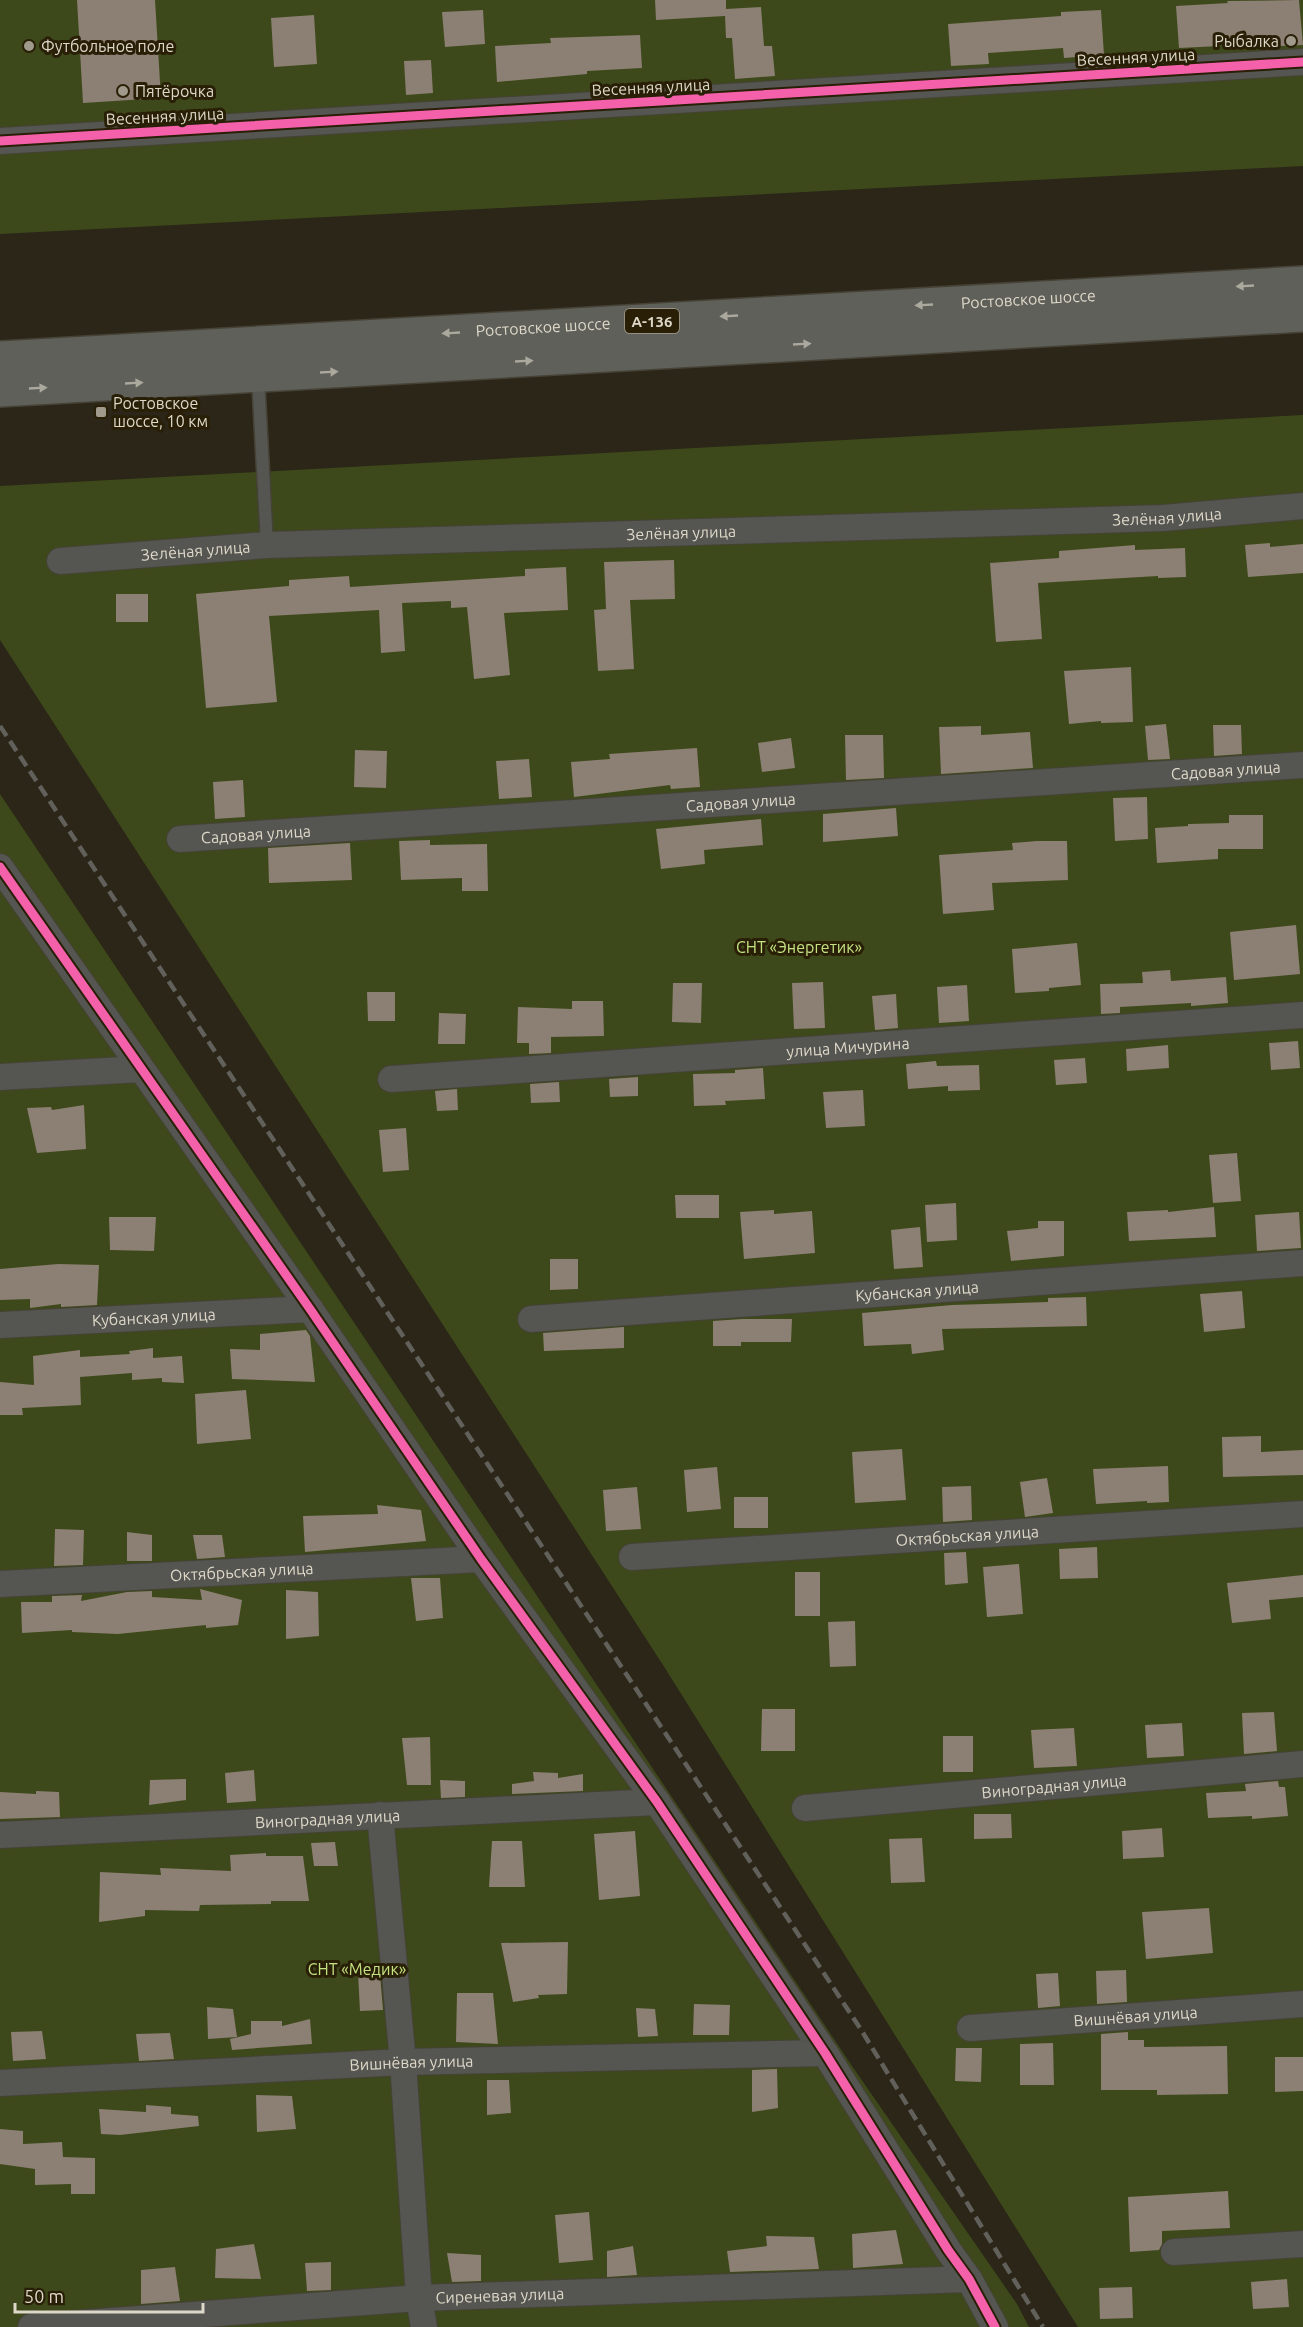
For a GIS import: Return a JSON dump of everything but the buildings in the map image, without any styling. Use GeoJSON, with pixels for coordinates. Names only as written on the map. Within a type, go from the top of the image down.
{"type":"FeatureCollection","features":[{"type":"Feature","properties":{"kind":"highway","name":"Ростовское шоссе"},"geometry":{"type":"LineString","coordinates":[[0,358],[1303,283]]}},
{"type":"Feature","properties":{"kind":"highway","name":"Ростовское шоссе"},"geometry":{"type":"LineString","coordinates":[[0,390],[1303,315]]}},
{"type":"Feature","properties":{"kind":"street","name":"Весенняя улица"},"geometry":{"type":"LineString","coordinates":[[0,141],[1303,62]]}},
{"type":"Feature","properties":{"kind":"street","name":"Зелёная улица"},"geometry":{"type":"LineString","coordinates":[[60,561],[267,544],[1163,518],[1303,506]]}},
{"type":"Feature","properties":{"kind":"street","name":"Садовая улица"},"geometry":{"type":"LineString","coordinates":[[180,839],[1303,765]]}},
{"type":"Feature","properties":{"kind":"street"},"geometry":{"type":"LineString","coordinates":[[0,867],[310,1309],[481,1559],[657,1802],[825,2053],[948,2250],[969,2279],[995,2327]]}},
{"type":"Feature","properties":{"kind":"street","name":"улица Мичурина"},"geometry":{"type":"LineString","coordinates":[[391,1079],[1303,1015]]}},
{"type":"Feature","properties":{"kind":"street"},"geometry":{"type":"LineString","coordinates":[[0,1077],[141,1069]]}},
{"type":"Feature","properties":{"kind":"street","name":"Кубанская улица"},"geometry":{"type":"LineString","coordinates":[[531,1319],[1303,1263]]}},
{"type":"Feature","properties":{"kind":"street","name":"Кубанская улица"},"geometry":{"type":"LineString","coordinates":[[0,1325],[310,1309]]}},
{"type":"Feature","properties":{"kind":"street","name":"Октябрьская улица"},"geometry":{"type":"LineString","coordinates":[[632,1557],[1303,1514]]}},
{"type":"Feature","properties":{"kind":"street","name":"Октябрьская улица"},"geometry":{"type":"LineString","coordinates":[[0,1584],[481,1559]]}},
{"type":"Feature","properties":{"kind":"street","name":"Виноградная улица"},"geometry":{"type":"LineString","coordinates":[[805,1808],[1303,1764]]}},
{"type":"Feature","properties":{"kind":"street","name":"Виноградная улица"},"geometry":{"type":"LineString","coordinates":[[0,1835],[657,1802]]}},
{"type":"Feature","properties":{"kind":"street"},"geometry":{"type":"LineString","coordinates":[[380,1815],[403,2062],[419,2298],[424,2327]]}},
{"type":"Feature","properties":{"kind":"street","name":"Вишнёвая улица"},"geometry":{"type":"LineString","coordinates":[[970,2028],[1303,2004]]}},
{"type":"Feature","properties":{"kind":"street","name":"Вишнёвая улица"},"geometry":{"type":"LineString","coordinates":[[0,2083],[403,2062],[825,2053]]}},
{"type":"Feature","properties":{"kind":"street"},"geometry":{"type":"LineString","coordinates":[[1174,2252],[1303,2244]]}},
{"type":"Feature","properties":{"kind":"street","name":"Сиреневая улица"},"geometry":{"type":"LineString","coordinates":[[31,2327],[419,2298],[969,2279]]}},
{"type":"Feature","properties":{"kind":"lane"},"geometry":{"type":"LineString","coordinates":[[258,376],[267,544]]}},
{"type":"Feature","properties":{"kind":"green space"},"geometry":{"type":"Polygon","coordinates":[[[0,0],[1303,0],[1303,166],[0,234],[0,0]]]}},
{"type":"Feature","properties":{"kind":"green space","name":"СНТ «Энергетик»"},"geometry":{"type":"Polygon","coordinates":[[[1303,415],[1303,2327],[1078,2327],[663,1665],[0,640],[0,486],[1303,415]]]}},
{"type":"Feature","properties":{"kind":"green space","name":"СНТ «Медик»"},"geometry":{"type":"Polygon","coordinates":[[[0,794],[852,2066],[1017,2304],[1029,2327],[0,2327],[0,794]]]}},
{"type":"Feature","properties":{"kind":"railway"},"geometry":{"type":"LineString","coordinates":[[0,726],[860,2028],[1043,2327]]}},
{"type":"Feature","properties":{"kind":"cycle path"},"geometry":{"type":"LineString","coordinates":[[0,141],[1303,62]]}},
{"type":"Feature","properties":{"kind":"cycle path"},"geometry":{"type":"LineString","coordinates":[[0,867],[310,1309],[481,1559],[657,1802],[825,2053],[948,2250],[969,2279],[995,2327]]}},
{"type":"Feature","properties":{"kind":"place","name":"Рыбалка"},"geometry":{"type":"Point","coordinates":[1291,41]}},
{"type":"Feature","properties":{"kind":"place","name":"Футбольное поле"},"geometry":{"type":"Point","coordinates":[29,46]}},
{"type":"Feature","properties":{"kind":"place","name":"Пятёрочка"},"geometry":{"type":"Point","coordinates":[123,91]}},
{"type":"Feature","properties":{"kind":"place","name":"Ростовское шоссе, 10 км"},"geometry":{"type":"Point","coordinates":[101,412]}}]}
